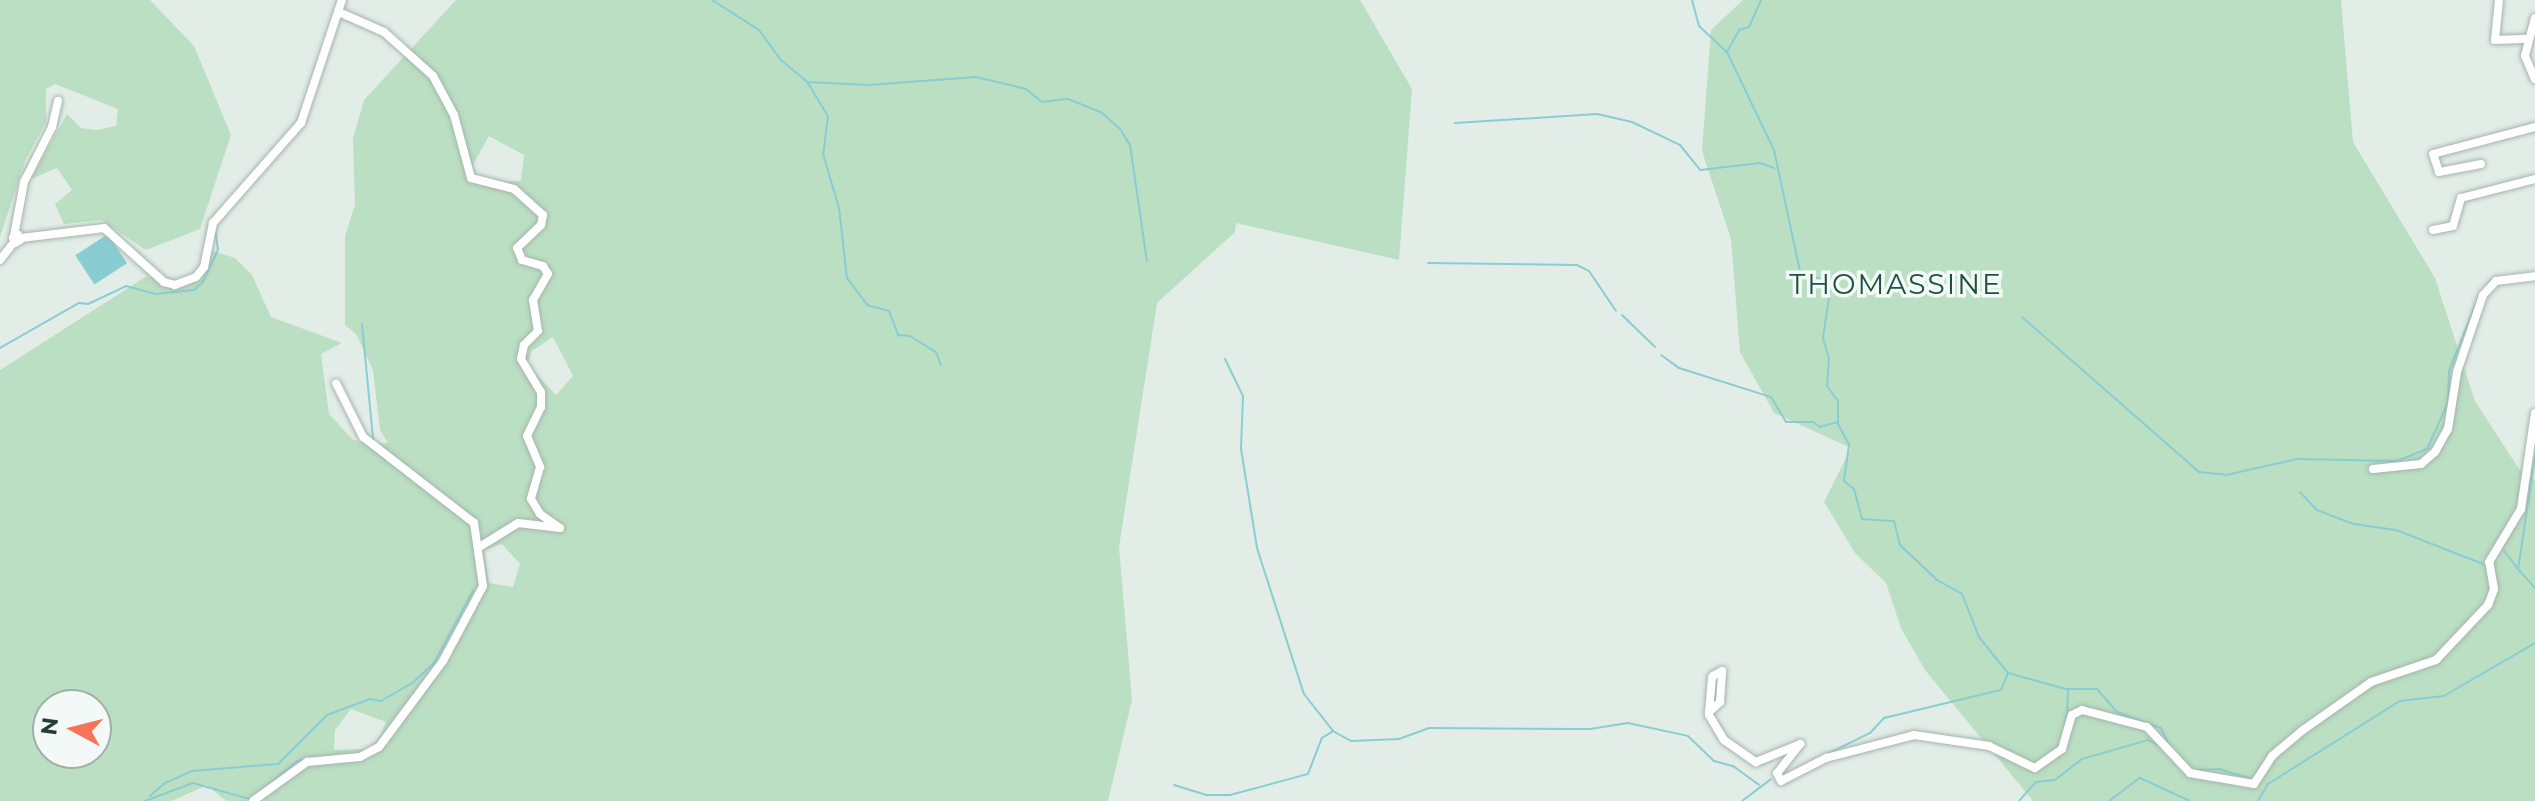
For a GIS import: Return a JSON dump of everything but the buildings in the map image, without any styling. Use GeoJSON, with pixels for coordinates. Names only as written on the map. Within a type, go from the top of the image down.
{"type":"FeatureCollection","features":[{"type":"Feature","properties":{"kind":"street"},"geometry":{"type":"LineString","coordinates":[[16,239],[104,228],[164,282],[175,285],[196,277],[204,267],[213,223],[301,123],[341,13],[342,0]]}},
{"type":"Feature","properties":{"kind":"street"},"geometry":{"type":"LineString","coordinates":[[2499,0],[2495,40],[2530,45]]}},
{"type":"Feature","properties":{"kind":"street"},"geometry":{"type":"LineString","coordinates":[[341,13],[384,32],[433,76],[454,115],[471,178],[514,189],[543,215],[540,227],[517,248],[522,260],[543,266],[548,274],[533,300],[538,331],[520,357],[541,392],[541,405],[527,436],[540,467],[531,497],[539,513],[560,528],[518,523],[481,546]]}},
{"type":"Feature","properties":{"kind":"street"},"geometry":{"type":"LineString","coordinates":[[2535,18],[2526,63],[2535,79]]}},
{"type":"Feature","properties":{"kind":"street"},"geometry":{"type":"LineString","coordinates":[[0,260],[16,239],[24,182],[52,127],[58,101]]}},
{"type":"Feature","properties":{"kind":"street"},"geometry":{"type":"LineString","coordinates":[[2481,164],[2439,172],[2433,154],[2535,127]]}},
{"type":"Feature","properties":{"kind":"street"},"geometry":{"type":"LineString","coordinates":[[2433,230],[2453,226],[2461,198],[2535,179]]}},
{"type":"Feature","properties":{"kind":"street"},"geometry":{"type":"LineString","coordinates":[[2373,469],[2421,464],[2435,452],[2448,429],[2457,372],[2483,295],[2496,281],[2535,276]]}},
{"type":"Feature","properties":{"kind":"street"},"geometry":{"type":"LineString","coordinates":[[253,801],[307,762],[360,757],[385,741],[443,661],[482,589],[481,546],[470,519],[405,474],[361,434],[336,383]]}},
{"type":"Feature","properties":{"kind":"street"},"geometry":{"type":"LineString","coordinates":[[1709,712],[1723,739],[1754,762],[1799,744],[1777,773],[1781,781],[1826,758],[1914,735],[1989,746],[2035,768],[2062,749],[2072,715],[2085,710],[2149,728],[2189,772],[2254,784],[2270,759],[2303,730],[2371,682],[2436,660],[2488,605],[2494,589],[2488,564],[2521,509],[2535,413]]}},
{"type":"Feature","properties":{"kind":"green space"},"geometry":{"type":"Polygon","coordinates":[[[0,0],[150,0],[194,46],[231,135],[200,229],[146,250],[101,220],[64,224],[55,204],[72,190],[57,168],[31,179],[67,114],[81,128],[97,130],[116,126],[118,109],[55,84],[46,89],[46,122],[25,161],[0,237],[0,0]]]}},
{"type":"Feature","properties":{"kind":"green space"},"geometry":{"type":"Polygon","coordinates":[[[456,0],[1360,0],[1412,89],[1399,260],[1236,223],[1235,232],[1157,303],[1119,547],[1132,700],[1108,801],[226,801],[207,785],[172,801],[0,801],[0,370],[147,276],[173,284],[200,274],[213,251],[235,258],[252,275],[271,317],[342,343],[321,354],[329,414],[352,439],[368,445],[388,443],[380,430],[373,370],[356,334],[345,325],[345,236],[355,205],[353,138],[364,100],[456,0]],[[489,136],[470,170],[486,182],[521,181],[524,155],[489,136]],[[553,337],[532,351],[527,365],[556,395],[573,376],[553,337]],[[502,544],[484,550],[489,583],[513,587],[520,564],[502,544]],[[351,709],[335,730],[334,750],[369,749],[381,735],[386,722],[351,709]]]}},
{"type":"Feature","properties":{"kind":"green space"},"geometry":{"type":"Polygon","coordinates":[[[1743,0],[2341,0],[2353,142],[2435,278],[2475,401],[2519,469],[2535,480],[2535,801],[2033,801],[1925,670],[1901,628],[1886,583],[1855,553],[1824,502],[1851,448],[1774,413],[1740,352],[1731,239],[1702,151],[1711,30],[1743,0]]]}},
{"type":"Feature","properties":{"kind":"water"},"geometry":{"type":"Polygon","coordinates":[[[108,234],[127,263],[94,285],[75,255],[108,234]]]}},
{"type":"Feature","properties":{"kind":"waterway"},"geometry":{"type":"LineString","coordinates":[[712,0],[759,30],[781,60],[807,82],[868,85],[976,77],[1026,89],[1042,102],[1068,99],[1101,112],[1120,129],[1130,145],[1147,261]]}},
{"type":"Feature","properties":{"kind":"waterway"},"geometry":{"type":"LineString","coordinates":[[1692,0],[1699,26],[1727,52],[1774,150],[1800,271],[1831,284],[1823,338],[1829,359],[1827,386],[1838,401],[1838,424],[1849,445],[1844,481],[1854,489],[1862,519],[1894,521],[1900,545],[1937,580],[1962,594],[1979,637],[2008,673],[2066,689],[2097,689],[2117,712],[2161,728],[2168,743]]}},
{"type":"Feature","properties":{"kind":"waterway"},"geometry":{"type":"LineString","coordinates":[[1727,52],[1739,30],[1749,27],[1761,0]]}},
{"type":"Feature","properties":{"kind":"waterway"},"geometry":{"type":"LineString","coordinates":[[808,83],[828,116],[823,154],[839,208],[847,278],[867,305],[889,311],[898,335],[910,336],[936,352],[941,365]]}},
{"type":"Feature","properties":{"kind":"waterway"},"geometry":{"type":"LineString","coordinates":[[1455,123],[1597,114],[1632,122],[1680,145],[1700,170],[1760,163],[1774,168]]}},
{"type":"Feature","properties":{"kind":"waterway"},"geometry":{"type":"LineString","coordinates":[[0,348],[79,303],[88,304],[126,286],[155,294],[194,290],[203,282],[218,250],[215,229]]}},
{"type":"Feature","properties":{"kind":"waterway"},"geometry":{"type":"LineString","coordinates":[[1428,263],[1577,265],[1589,271],[1616,311]]}},
{"type":"Feature","properties":{"kind":"waterway"},"geometry":{"type":"LineString","coordinates":[[2481,292],[2492,280]]}},
{"type":"Feature","properties":{"kind":"waterway"},"geometry":{"type":"LineString","coordinates":[[2022,317],[2199,472],[2226,475],[2297,459],[2397,461],[2427,449],[2448,403],[2449,371],[2478,298]]}},
{"type":"Feature","properties":{"kind":"waterway"},"geometry":{"type":"LineString","coordinates":[[1622,315],[1655,347]]}},
{"type":"Feature","properties":{"kind":"waterway"},"geometry":{"type":"LineString","coordinates":[[362,324],[373,439]]}},
{"type":"Feature","properties":{"kind":"waterway"},"geometry":{"type":"LineString","coordinates":[[1661,355],[1679,368],[1771,397],[1786,422],[1813,422],[1820,427],[1838,422]]}},
{"type":"Feature","properties":{"kind":"waterway"},"geometry":{"type":"LineString","coordinates":[[1225,359],[1243,396],[1241,449],[1257,548],[1304,694],[1333,731],[1351,741],[1399,739],[1429,728],[1590,729],[1628,723],[1688,736],[1714,761],[1733,766],[1759,785]]}},
{"type":"Feature","properties":{"kind":"waterway"},"geometry":{"type":"LineString","coordinates":[[2535,457],[2518,569],[2535,588]]}},
{"type":"Feature","properties":{"kind":"waterway"},"geometry":{"type":"LineString","coordinates":[[2300,492],[2317,510],[2354,524],[2396,530],[2483,564]]}},
{"type":"Feature","properties":{"kind":"waterway"},"geometry":{"type":"LineString","coordinates":[[2504,551],[2518,569]]}},
{"type":"Feature","properties":{"kind":"waterway"},"geometry":{"type":"LineString","coordinates":[[150,796],[165,783],[192,771],[278,764],[327,715],[370,699],[381,701],[411,684],[434,663],[473,591]]}},
{"type":"Feature","properties":{"kind":"waterway"},"geometry":{"type":"LineString","coordinates":[[2258,801],[2268,784],[2400,701],[2444,696],[2535,643]]}},
{"type":"Feature","properties":{"kind":"waterway"},"geometry":{"type":"LineString","coordinates":[[1797,769],[1870,733],[1884,718],[2001,690],[2008,673]]}},
{"type":"Feature","properties":{"kind":"waterway"},"geometry":{"type":"LineString","coordinates":[[2067,718],[2068,689]]}},
{"type":"Feature","properties":{"kind":"waterway"},"geometry":{"type":"LineString","coordinates":[[1174,785],[1206,795],[1230,795],[1308,774],[1322,738],[1333,731]]}},
{"type":"Feature","properties":{"kind":"waterway"},"geometry":{"type":"LineString","coordinates":[[2019,801],[2036,782],[2055,780],[2082,759],[2148,740],[2156,744]]}},
{"type":"Feature","properties":{"kind":"waterway"},"geometry":{"type":"LineString","coordinates":[[261,791],[297,761],[331,756]]}},
{"type":"Feature","properties":{"kind":"waterway"},"geometry":{"type":"LineString","coordinates":[[2194,770],[2219,769],[2251,779]]}},
{"type":"Feature","properties":{"kind":"waterway"},"geometry":{"type":"LineString","coordinates":[[2109,801],[2140,778],[2190,801]]}},
{"type":"Feature","properties":{"kind":"waterway"},"geometry":{"type":"LineString","coordinates":[[1742,801],[1771,779]]}},
{"type":"Feature","properties":{"kind":"waterway"},"geometry":{"type":"LineString","coordinates":[[145,801],[193,783],[249,799]]}},
{"type":"Feature","properties":{"kind":"district","name":"THOMASSINE"},"geometry":{"type":"Point","coordinates":[1896,284]}}]}
